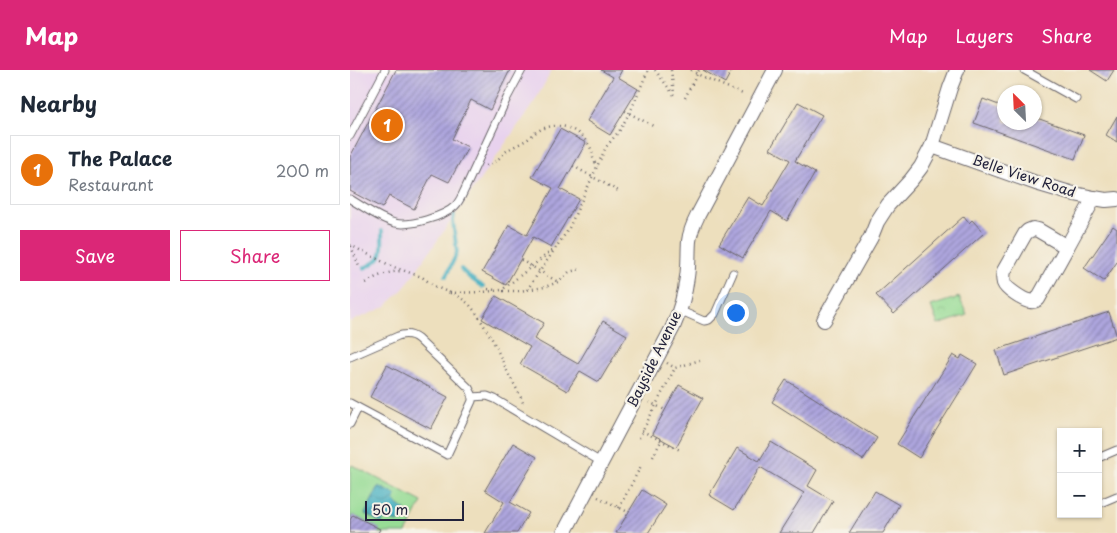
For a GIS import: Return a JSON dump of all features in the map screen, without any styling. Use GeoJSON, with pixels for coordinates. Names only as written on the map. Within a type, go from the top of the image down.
{"type":"FeatureCollection","features":[{"type":"Feature","properties":{"kind":"street","name":"Bayside Avenue"},"geometry":{"type":"LineString","coordinates":[[564,533],[673,327],[687,277],[692,228],[775,70]]}},
{"type":"Feature","properties":{"kind":"street"},"geometry":{"type":"LineString","coordinates":[[824,320],[877,222],[888,205],[911,180],[932,146],[957,70]]}},
{"type":"Feature","properties":{"kind":"street","name":"Belle View Road"},"geometry":{"type":"LineString","coordinates":[[932,146],[1070,193],[1106,200],[1117,199]]}},
{"type":"Feature","properties":{"kind":"street"},"geometry":{"type":"LineString","coordinates":[[1067,247],[1038,230],[1028,230],[1004,271],[1004,283],[1007,289],[1028,301],[1038,299],[1067,247],[1094,198]]}},
{"type":"Feature","properties":{"kind":"lane"},"geometry":{"type":"LineString","coordinates":[[350,136],[385,70]]}},
{"type":"Feature","properties":{"kind":"lane"},"geometry":{"type":"LineString","coordinates":[[350,199],[394,223],[407,224],[419,222],[450,210],[459,201],[522,70]]}},
{"type":"Feature","properties":{"kind":"lane"},"geometry":{"type":"LineString","coordinates":[[1024,70],[1076,100]]}},
{"type":"Feature","properties":{"kind":"lane"},"geometry":{"type":"LineString","coordinates":[[679,310],[704,321],[709,320],[715,314],[733,273]]}},
{"type":"Feature","properties":{"kind":"lane"},"geometry":{"type":"LineString","coordinates":[[350,357],[398,336],[404,334],[412,335],[469,388],[472,394],[470,404],[448,455],[350,403]]}},
{"type":"Feature","properties":{"kind":"lane"},"geometry":{"type":"LineString","coordinates":[[472,397],[490,397],[524,415],[601,462]]}},
{"type":"Feature","properties":{"kind":"lane"},"geometry":{"type":"LineString","coordinates":[[350,424],[358,408]]}},
{"type":"Feature","properties":{"kind":"lane"},"geometry":{"type":"LineString","coordinates":[[1102,456],[1117,450]]}},
{"type":"Feature","properties":{"kind":"lane"},"geometry":{"type":"LineString","coordinates":[[1102,502],[1117,496]]}},
{"type":"Feature","properties":{"kind":"path"},"geometry":{"type":"LineString","coordinates":[[527,290],[568,230],[606,147],[620,130],[629,114],[648,70]]}},
{"type":"Feature","properties":{"kind":"path"},"geometry":{"type":"LineString","coordinates":[[655,70],[674,95],[672,70]]}},
{"type":"Feature","properties":{"kind":"path"},"geometry":{"type":"LineString","coordinates":[[691,70],[745,95]]}},
{"type":"Feature","properties":{"kind":"path"},"geometry":{"type":"LineString","coordinates":[[685,98],[698,72]]}},
{"type":"Feature","properties":{"kind":"path"},"geometry":{"type":"LineString","coordinates":[[624,111],[655,127]]}},
{"type":"Feature","properties":{"kind":"path"},"geometry":{"type":"LineString","coordinates":[[476,166],[491,165],[507,151],[536,132],[552,126],[560,126],[572,130],[586,140],[592,150],[593,160],[598,166]]}},
{"type":"Feature","properties":{"kind":"path"},"geometry":{"type":"LineString","coordinates":[[573,166],[620,192]]}},
{"type":"Feature","properties":{"kind":"path"},"geometry":{"type":"LineString","coordinates":[[350,244],[360,269]]}},
{"type":"Feature","properties":{"kind":"path"},"geometry":{"type":"LineString","coordinates":[[350,244],[391,266],[422,277],[434,286],[466,301],[477,314],[492,339],[508,374],[520,394],[524,415]]}},
{"type":"Feature","properties":{"kind":"path"},"geometry":{"type":"LineString","coordinates":[[449,293],[502,290],[552,249],[556,248]]}},
{"type":"Feature","properties":{"kind":"path"},"geometry":{"type":"LineString","coordinates":[[521,260],[558,282]]}},
{"type":"Feature","properties":{"kind":"path"},"geometry":{"type":"LineString","coordinates":[[488,289],[527,290],[545,287],[558,282],[569,272],[581,269]]}},
{"type":"Feature","properties":{"kind":"path"},"geometry":{"type":"LineString","coordinates":[[366,283],[390,272],[403,271]]}},
{"type":"Feature","properties":{"kind":"path"},"geometry":{"type":"LineString","coordinates":[[656,358],[675,368],[700,360]]}},
{"type":"Feature","properties":{"kind":"path"},"geometry":{"type":"LineString","coordinates":[[639,438],[675,368]]}},
{"type":"Feature","properties":{"kind":"path"},"geometry":{"type":"LineString","coordinates":[[637,395],[665,410]]}},
{"type":"Feature","properties":{"kind":"path"},"geometry":{"type":"LineString","coordinates":[[642,431],[680,450]]}},
{"type":"Feature","properties":{"kind":"path"},"geometry":{"type":"LineString","coordinates":[[652,457],[661,441]]}},
{"type":"Feature","properties":{"kind":"path"},"geometry":{"type":"LineString","coordinates":[[619,508],[642,464]]}},
{"type":"Feature","properties":{"kind":"path"},"geometry":{"type":"LineString","coordinates":[[586,491],[628,512]]}},
{"type":"Feature","properties":{"kind":"shaded area"},"geometry":{"type":"Polygon","coordinates":[[[350,70],[552,70],[535,101],[404,288],[385,307],[350,322],[350,70]]]}},
{"type":"Feature","properties":{"kind":"green space"},"geometry":{"type":"Polygon","coordinates":[[[959,297],[967,315],[938,325],[931,306],[959,297]]]}},
{"type":"Feature","properties":{"kind":"green space"},"geometry":{"type":"Polygon","coordinates":[[[352,465],[422,502],[406,533],[378,533],[379,529],[353,515],[350,520],[350,468],[352,465]]]}},
{"type":"Feature","properties":{"kind":"water"},"geometry":{"type":"Polygon","coordinates":[[[379,486],[396,495],[394,501],[405,510],[398,522],[384,518],[382,523],[365,514],[379,486]]]}},
{"type":"Feature","properties":{"kind":"building"},"geometry":{"type":"Polygon","coordinates":[[[396,70],[510,70],[490,110],[471,100],[452,139],[468,147],[449,182],[432,174],[414,209],[389,196],[382,208],[350,191],[350,157],[396,70]]]}},
{"type":"Feature","properties":{"kind":"building"},"geometry":{"type":"Polygon","coordinates":[[[601,70],[622,70],[618,77],[638,89],[610,135],[587,121],[613,77],[601,70]]]}},
{"type":"Feature","properties":{"kind":"building"},"geometry":{"type":"Polygon","coordinates":[[[703,70],[732,70],[725,83],[703,70]]]}},
{"type":"Feature","properties":{"kind":"building"},"geometry":{"type":"Polygon","coordinates":[[[1090,70],[1114,70],[1107,81],[1090,70]]]}},
{"type":"Feature","properties":{"kind":"building"},"geometry":{"type":"Polygon","coordinates":[[[983,99],[997,104],[997,130],[1042,130],[1042,120],[1084,135],[1075,159],[974,123],[983,99]]]}},
{"type":"Feature","properties":{"kind":"building"},"geometry":{"type":"Polygon","coordinates":[[[798,102],[822,115],[795,161],[815,173],[787,221],[771,211],[743,258],[719,244],[748,197],[763,206],[790,160],[770,149],[798,102]]]}},
{"type":"Feature","properties":{"kind":"building"},"geometry":{"type":"Polygon","coordinates":[[[1117,116],[1117,142],[1106,135],[1117,116]]]}},
{"type":"Feature","properties":{"kind":"building"},"geometry":{"type":"Polygon","coordinates":[[[560,129],[586,143],[560,189],[579,199],[551,247],[533,237],[506,285],[482,272],[509,225],[527,235],[553,188],[532,177],[560,129]]]}},
{"type":"Feature","properties":{"kind":"building"},"geometry":{"type":"Polygon","coordinates":[[[964,216],[969,223],[972,220],[984,233],[894,314],[876,295],[964,216]]]}},
{"type":"Feature","properties":{"kind":"building"},"geometry":{"type":"Polygon","coordinates":[[[1113,226],[1117,229],[1117,262],[1104,281],[1084,268],[1113,226]]]}},
{"type":"Feature","properties":{"kind":"building"},"geometry":{"type":"Polygon","coordinates":[[[496,296],[544,323],[534,339],[578,364],[603,321],[627,335],[599,382],[580,371],[567,391],[520,364],[530,347],[482,319],[496,296]]]}},
{"type":"Feature","properties":{"kind":"building"},"geometry":{"type":"Polygon","coordinates":[[[1109,312],[1117,337],[1004,375],[996,350],[1109,312]]]}},
{"type":"Feature","properties":{"kind":"building"},"geometry":{"type":"Polygon","coordinates":[[[953,355],[960,359],[962,355],[977,364],[919,458],[897,444],[953,355]]]}},
{"type":"Feature","properties":{"kind":"building"},"geometry":{"type":"Polygon","coordinates":[[[387,365],[448,397],[431,429],[370,397],[387,365]]]}},
{"type":"Feature","properties":{"kind":"building"},"geometry":{"type":"Polygon","coordinates":[[[786,380],[877,438],[863,460],[772,402],[786,380]]]}},
{"type":"Feature","properties":{"kind":"building"},"geometry":{"type":"Polygon","coordinates":[[[679,385],[703,398],[676,447],[652,434],[679,385]]]}},
{"type":"Feature","properties":{"kind":"building"},"geometry":{"type":"Polygon","coordinates":[[[771,442],[817,470],[808,486],[833,501],[814,533],[779,533],[804,493],[760,467],[734,510],[709,495],[737,448],[759,461],[771,442]]]}},
{"type":"Feature","properties":{"kind":"building"},"geometry":{"type":"Polygon","coordinates":[[[513,443],[537,457],[510,502],[529,513],[517,533],[485,533],[504,502],[485,490],[513,443]]]}},
{"type":"Feature","properties":{"kind":"building"},"geometry":{"type":"Polygon","coordinates":[[[642,490],[666,505],[648,533],[616,533],[642,490]]]}},
{"type":"Feature","properties":{"kind":"building"},"geometry":{"type":"Polygon","coordinates":[[[875,491],[899,505],[883,533],[849,533],[875,491]]]}},
{"type":"Feature","properties":{"kind":"building"},"geometry":{"type":"Polygon","coordinates":[[[353,515],[380,529],[378,533],[350,533],[350,520],[353,515]]]}},
{"type":"Feature","properties":{"kind":"waterway"},"geometry":{"type":"LineString","coordinates":[[446,276],[457,253],[454,215]]}},
{"type":"Feature","properties":{"kind":"waterway"},"geometry":{"type":"LineString","coordinates":[[364,268],[376,261],[381,254],[382,231]]}},
{"type":"Feature","properties":{"kind":"waterway"},"geometry":{"type":"LineString","coordinates":[[461,269],[483,287]]}},
{"type":"Feature","properties":{"kind":"place","name":"The Palace"},"geometry":{"type":"Point","coordinates":[387,125]}}]}
